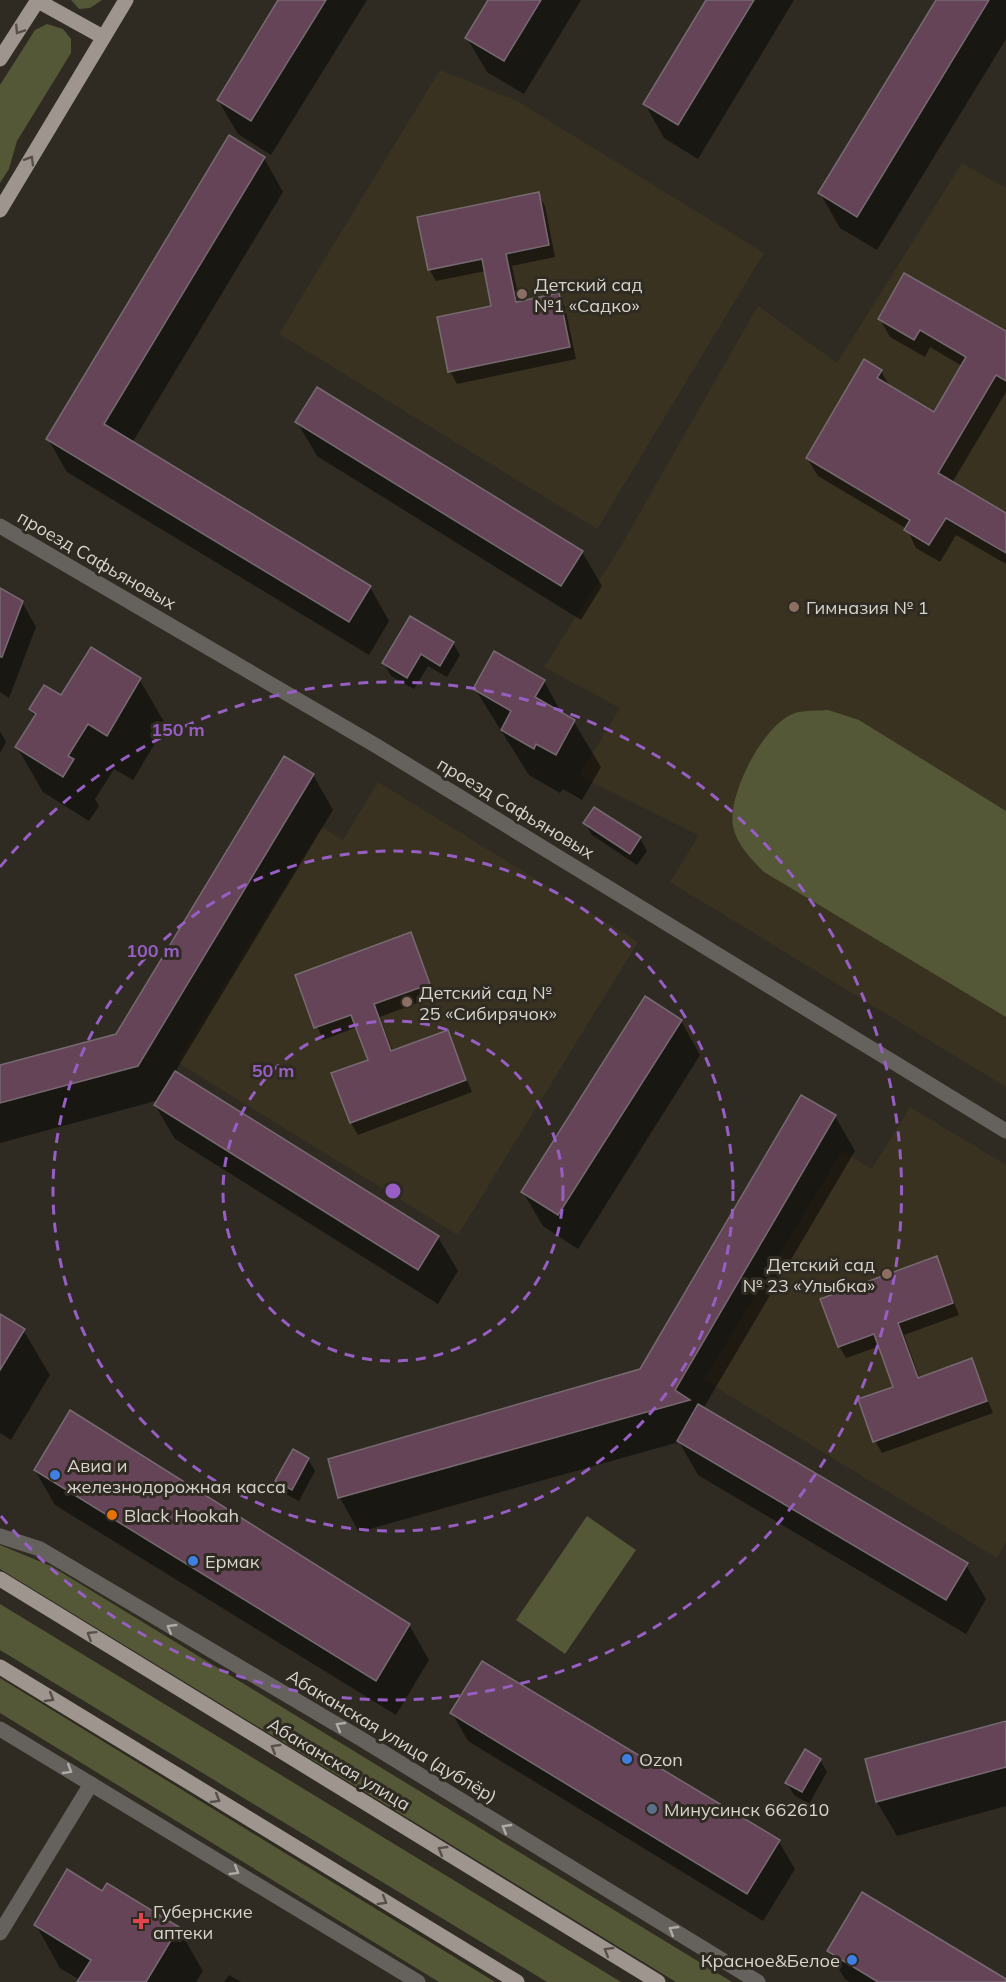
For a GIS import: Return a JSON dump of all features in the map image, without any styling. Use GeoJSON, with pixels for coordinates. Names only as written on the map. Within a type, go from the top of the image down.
{"type":"FeatureCollection","features":[{"type":"Feature","properties":{"kind":"main road"},"geometry":{"type":"LineString","coordinates":[[0,59],[37,0],[103,37]]}},
{"type":"Feature","properties":{"kind":"main road"},"geometry":{"type":"LineString","coordinates":[[0,210],[126,0]]}},
{"type":"Feature","properties":{"kind":"main road","name":"Абаканская улица"},"geometry":{"type":"LineString","coordinates":[[0,1579],[658,1982]]}},
{"type":"Feature","properties":{"kind":"main road"},"geometry":{"type":"LineString","coordinates":[[0,1667],[516,1982]]}},
{"type":"Feature","properties":{"kind":"street","name":"проезд Сафьяновых"},"geometry":{"type":"LineString","coordinates":[[0,526],[375,745],[1006,1131]]}},
{"type":"Feature","properties":{"kind":"street","name":"Абаканская улица (дублёр)"},"geometry":{"type":"LineString","coordinates":[[0,1536],[40,1549],[358,1737],[759,1982]]}},
{"type":"Feature","properties":{"kind":"street"},"geometry":{"type":"LineString","coordinates":[[0,1729],[418,1982]]}},
{"type":"Feature","properties":{"kind":"street"},"geometry":{"type":"LineString","coordinates":[[0,1933],[91,1784]]}},
{"type":"Feature","properties":{"kind":"shaded area","name":"Детский сад №1 «Cадко»"},"geometry":{"type":"Polygon","coordinates":[[[440,70],[517,101],[764,253],[597,529],[279,334],[440,70]]]}},
{"type":"Feature","properties":{"kind":"shaded area","name":"Гимназия № 1"},"geometry":{"type":"Polygon","coordinates":[[[962,163],[1006,188],[1006,1087],[670,882],[699,835],[579,776],[620,708],[544,667],[621,546],[758,306],[837,363],[962,163]]]}},
{"type":"Feature","properties":{"kind":"shaded area","name":"Детский сад № 25 «Сибирячок»"},"geometry":{"type":"Polygon","coordinates":[[[378,782],[638,942],[458,1235],[177,1062],[321,827],[343,840],[378,782]]]}},
{"type":"Feature","properties":{"kind":"shaded area","name":"Детский сад № 23 «Улыбка»"},"geometry":{"type":"Polygon","coordinates":[[[910,1107],[1006,1165],[1006,1542],[997,1558],[704,1380],[842,1151],[872,1169],[910,1107]]]}},
{"type":"Feature","properties":{"kind":"green space"},"geometry":{"type":"Polygon","coordinates":[[[71,0],[102,0],[90,8],[79,9],[71,0]]]}},
{"type":"Feature","properties":{"kind":"green space"},"geometry":{"type":"Polygon","coordinates":[[[47,24],[63,29],[71,39],[71,53],[17,141],[9,169],[0,183],[0,85],[35,30],[47,24]]]}},
{"type":"Feature","properties":{"kind":"green space"},"geometry":{"type":"Polygon","coordinates":[[[828,710],[859,720],[1006,811],[1006,1017],[764,872],[741,845],[733,826],[736,797],[742,779],[760,745],[783,719],[795,713],[828,710]]]}},
{"type":"Feature","properties":{"kind":"green space"},"geometry":{"type":"Polygon","coordinates":[[[587,1516],[636,1550],[565,1654],[516,1620],[587,1516]]]}},
{"type":"Feature","properties":{"kind":"green space"},"geometry":{"type":"Polygon","coordinates":[[[0,1545],[51,1566],[732,1982],[676,1982],[0,1569],[0,1545]]]}},
{"type":"Feature","properties":{"kind":"green space"},"geometry":{"type":"Polygon","coordinates":[[[0,1604],[621,1982],[547,1982],[0,1650],[0,1604]]]}},
{"type":"Feature","properties":{"kind":"green space"},"geometry":{"type":"Polygon","coordinates":[[[0,1678],[495,1982],[439,1982],[0,1713],[0,1678]]]}},
{"type":"Feature","properties":{"kind":"building"},"geometry":{"type":"Polygon","coordinates":[[[278,0],[326,0],[251,121],[217,100],[278,0]]]}},
{"type":"Feature","properties":{"kind":"building"},"geometry":{"type":"Polygon","coordinates":[[[488,0],[541,0],[504,61],[465,38],[488,0]]]}},
{"type":"Feature","properties":{"kind":"building"},"geometry":{"type":"Polygon","coordinates":[[[706,0],[754,0],[678,125],[643,104],[706,0]]]}},
{"type":"Feature","properties":{"kind":"building"},"geometry":{"type":"Polygon","coordinates":[[[936,0],[989,0],[857,217],[818,193],[936,0]]]}},
{"type":"Feature","properties":{"kind":"building"},"geometry":{"type":"Polygon","coordinates":[[[229,135],[265,157],[104,424],[371,586],[349,622],[46,439],[229,135]]]}},
{"type":"Feature","properties":{"kind":"building"},"geometry":{"type":"Polygon","coordinates":[[[539,192],[549,245],[506,254],[516,302],[559,293],[570,347],[448,372],[437,317],[491,306],[482,259],[428,270],[417,217],[539,192]]]}},
{"type":"Feature","properties":{"kind":"building"},"geometry":{"type":"Polygon","coordinates":[[[904,273],[1006,331],[1006,381],[996,375],[938,473],[1006,513],[1006,553],[946,518],[929,545],[904,530],[910,520],[806,458],[864,359],[882,370],[877,378],[934,412],[966,357],[920,330],[914,340],[878,319],[904,273]]]}},
{"type":"Feature","properties":{"kind":"building"},"geometry":{"type":"Polygon","coordinates":[[[317,387],[583,551],[561,586],[295,422],[317,387]]]}},
{"type":"Feature","properties":{"kind":"building"},"geometry":{"type":"Polygon","coordinates":[[[0,588],[23,601],[2,657],[0,657],[0,588]]]}},
{"type":"Feature","properties":{"kind":"building"},"geometry":{"type":"Polygon","coordinates":[[[410,616],[454,642],[440,666],[421,654],[407,678],[382,663],[410,616]]]}},
{"type":"Feature","properties":{"kind":"building"},"geometry":{"type":"Polygon","coordinates":[[[91,647],[141,678],[107,736],[88,724],[68,756],[74,759],[63,777],[15,747],[36,714],[29,709],[44,685],[61,695],[91,647]]]}},
{"type":"Feature","properties":{"kind":"building"},"geometry":{"type":"Polygon","coordinates":[[[494,651],[545,680],[535,697],[575,720],[556,755],[536,744],[534,749],[501,730],[511,711],[473,689],[494,651]]]}},
{"type":"Feature","properties":{"kind":"building"},"geometry":{"type":"Polygon","coordinates":[[[284,756],[314,774],[138,1066],[0,1103],[0,1065],[116,1034],[284,756]]]}},
{"type":"Feature","properties":{"kind":"building"},"geometry":{"type":"Polygon","coordinates":[[[594,807],[641,837],[630,854],[583,823],[594,807]]]}},
{"type":"Feature","properties":{"kind":"building"},"geometry":{"type":"Polygon","coordinates":[[[411,932],[430,984],[374,1004],[391,1051],[448,1030],[466,1080],[350,1123],[331,1073],[368,1060],[351,1015],[314,1028],[295,975],[411,932]]]}},
{"type":"Feature","properties":{"kind":"building"},"geometry":{"type":"Polygon","coordinates":[[[645,996],[682,1020],[558,1215],[521,1192],[645,996]]]}},
{"type":"Feature","properties":{"kind":"building"},"geometry":{"type":"Polygon","coordinates":[[[175,1071],[439,1236],[418,1270],[154,1105],[175,1071]]]}},
{"type":"Feature","properties":{"kind":"building"},"geometry":{"type":"Polygon","coordinates":[[[801,1095],[836,1115],[675,1390],[690,1400],[338,1498],[328,1459],[640,1369],[801,1095]]]}},
{"type":"Feature","properties":{"kind":"building"},"geometry":{"type":"Polygon","coordinates":[[[937,1256],[953,1303],[898,1323],[918,1378],[972,1358],[987,1401],[873,1442],[858,1399],[893,1387],[874,1334],[838,1347],[820,1299],[937,1256]]]}},
{"type":"Feature","properties":{"kind":"building"},"geometry":{"type":"Polygon","coordinates":[[[0,1314],[25,1329],[0,1370],[0,1314]]]}},
{"type":"Feature","properties":{"kind":"building"},"geometry":{"type":"Polygon","coordinates":[[[698,1404],[968,1563],[946,1600],[677,1441],[698,1404]]]}},
{"type":"Feature","properties":{"kind":"building"},"geometry":{"type":"Polygon","coordinates":[[[70,1410],[410,1624],[376,1681],[34,1470],[70,1410]]]}},
{"type":"Feature","properties":{"kind":"building"},"geometry":{"type":"Polygon","coordinates":[[[293,1449],[309,1458],[292,1490],[275,1481],[293,1449]]]}},
{"type":"Feature","properties":{"kind":"building"},"geometry":{"type":"Polygon","coordinates":[[[482,1661],[780,1840],[747,1894],[450,1713],[482,1661]]]}},
{"type":"Feature","properties":{"kind":"building"},"geometry":{"type":"Polygon","coordinates":[[[1006,1721],[1006,1767],[876,1802],[865,1759],[1006,1721]]]}},
{"type":"Feature","properties":{"kind":"building"},"geometry":{"type":"Polygon","coordinates":[[[805,1749],[821,1759],[802,1792],[785,1783],[805,1749]]]}},
{"type":"Feature","properties":{"kind":"building"},"geometry":{"type":"Polygon","coordinates":[[[67,1869],[102,1891],[107,1883],[179,1927],[146,1982],[77,1982],[91,1960],[34,1925],[67,1869]]]}},
{"type":"Feature","properties":{"kind":"building"},"geometry":{"type":"Polygon","coordinates":[[[862,1892],[1006,1979],[1006,1982],[878,1982],[827,1951],[862,1892]]]}},
{"type":"Feature","properties":{"kind":"place","name":"Детский сад №1 «Cадко»"},"geometry":{"type":"Point","coordinates":[522,294]}},
{"type":"Feature","properties":{"kind":"place","name":"Гимназия № 1"},"geometry":{"type":"Point","coordinates":[794,607]}},
{"type":"Feature","properties":{"kind":"place","name":"Детский сад № 25 «Сибирячок»"},"geometry":{"type":"Point","coordinates":[407,1002]}},
{"type":"Feature","properties":{"kind":"place","name":"Детский сад № 23 «Улыбка»"},"geometry":{"type":"Point","coordinates":[887,1274]}},
{"type":"Feature","properties":{"kind":"place","name":"Авиа и железнодорожная касса"},"geometry":{"type":"Point","coordinates":[55,1475]}},
{"type":"Feature","properties":{"kind":"place","name":"Black Hookah"},"geometry":{"type":"Point","coordinates":[112,1515]}},
{"type":"Feature","properties":{"kind":"place","name":"Ермак"},"geometry":{"type":"Point","coordinates":[193,1561]}},
{"type":"Feature","properties":{"kind":"place","name":"Ozon"},"geometry":{"type":"Point","coordinates":[627,1759]}},
{"type":"Feature","properties":{"kind":"place","name":"Минусинск 662610"},"geometry":{"type":"Point","coordinates":[652,1809]}},
{"type":"Feature","properties":{"kind":"place","name":"Губернские аптеки"},"geometry":{"type":"Point","coordinates":[141,1921]}},
{"type":"Feature","properties":{"kind":"place","name":"Красное&Белое"},"geometry":{"type":"Point","coordinates":[852,1960]}}]}
